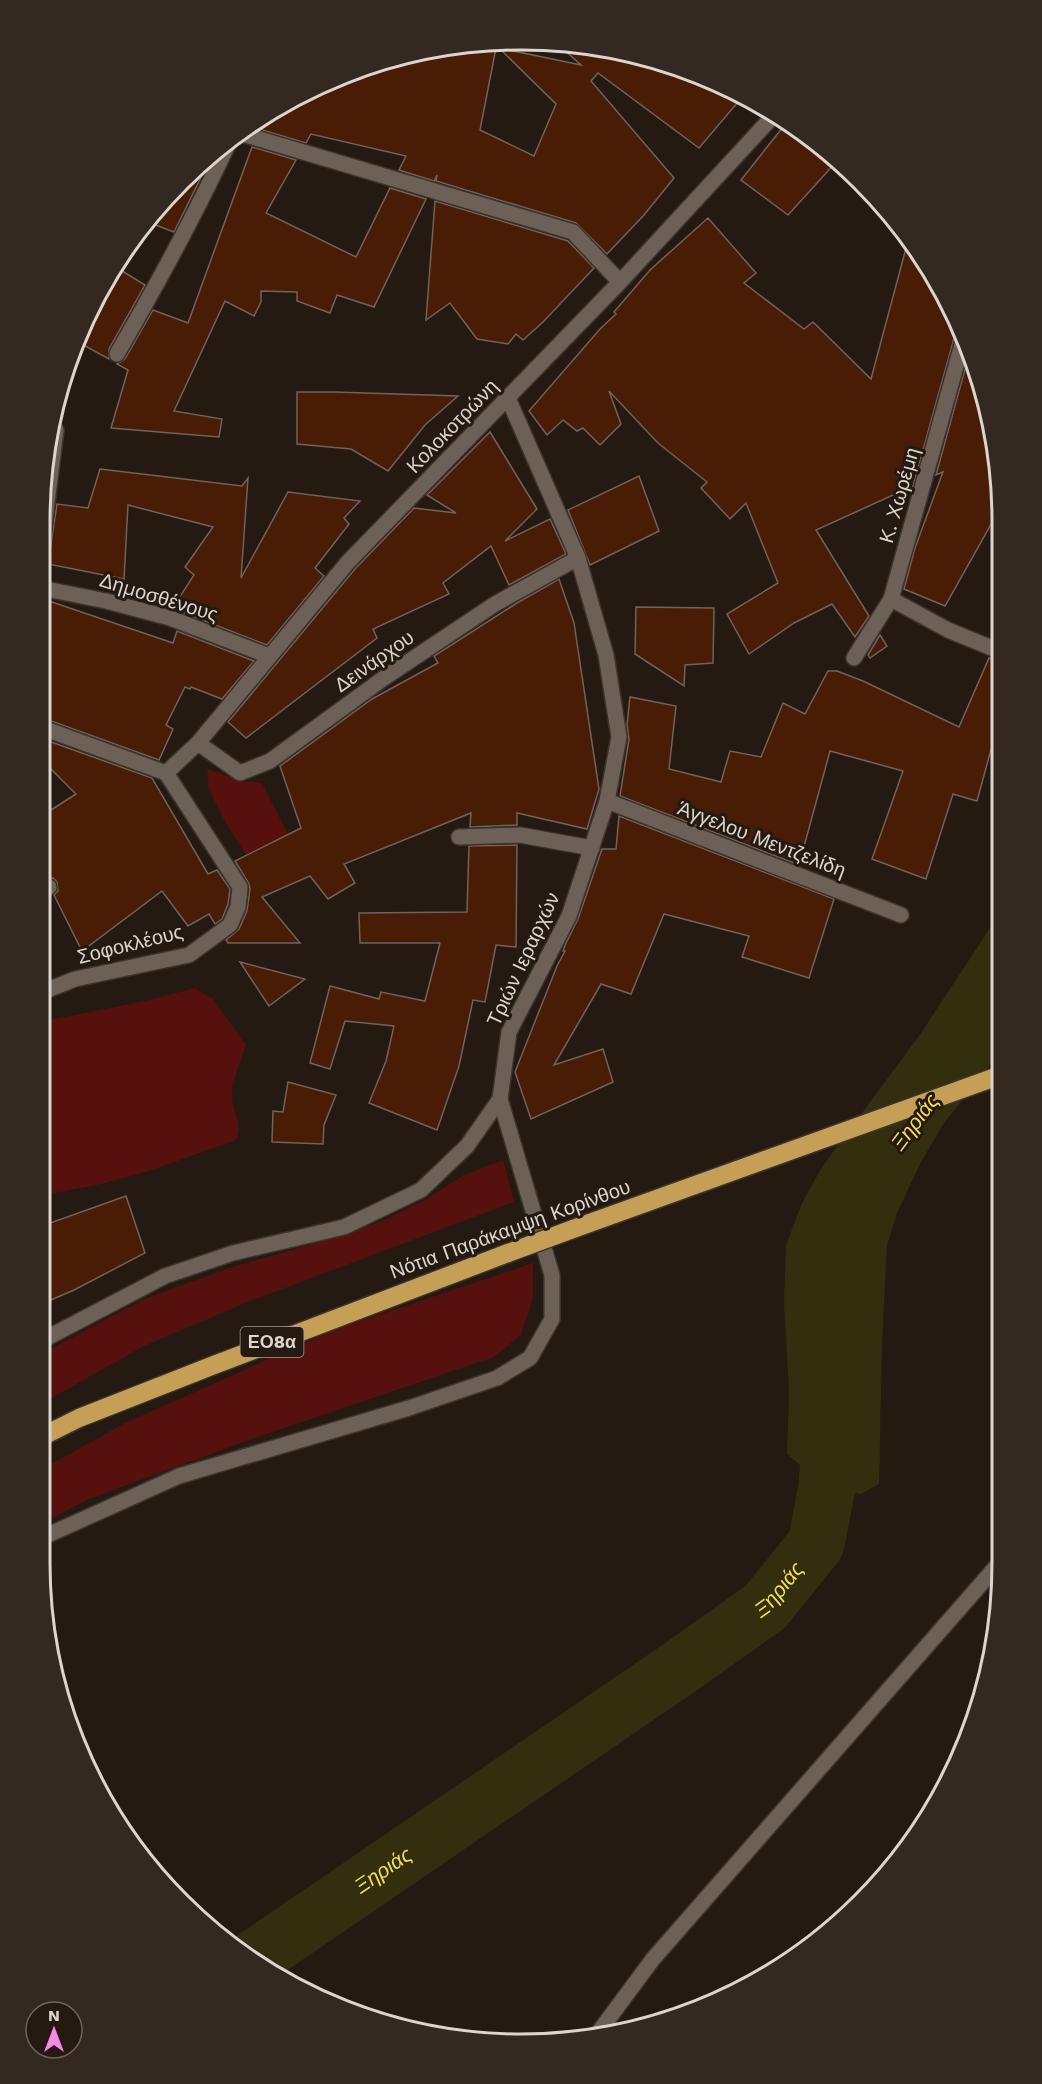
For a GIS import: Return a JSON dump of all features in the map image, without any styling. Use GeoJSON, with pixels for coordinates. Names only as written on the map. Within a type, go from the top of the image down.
{"type":"FeatureCollection","features":[{"type":"Feature","properties":{"kind":"highway","name":"Νότια Παράκαμψη Κορίνθου"},"geometry":{"type":"LineString","coordinates":[[50,1432],[79,1418],[214,1365],[508,1253],[992,1078]]}},
{"type":"Feature","properties":{"kind":"street","name":"Κολοκοτρώνη"},"geometry":{"type":"LineString","coordinates":[[166,773],[198,743],[348,562],[620,282],[769,120]]}},
{"type":"Feature","properties":{"kind":"street"},"geometry":{"type":"LineString","coordinates":[[249,136],[573,232],[620,282]]}},
{"type":"Feature","properties":{"kind":"street"},"geometry":{"type":"LineString","coordinates":[[117,354],[180,243],[222,157]]}},
{"type":"Feature","properties":{"kind":"street","name":"Κ. Χωρέμη"},"geometry":{"type":"LineString","coordinates":[[854,658],[891,598],[960,350]]}},
{"type":"Feature","properties":{"kind":"street","name":"Τριών Ιεραρχών"},"geometry":{"type":"LineString","coordinates":[[50,1336],[165,1276],[233,1253],[344,1227],[421,1190],[467,1146],[500,1100],[509,1032],[569,916],[607,801],[619,737],[606,656],[578,558],[508,398]]}},
{"type":"Feature","properties":{"kind":"street","name":"Δεινάρχου"},"geometry":{"type":"LineString","coordinates":[[198,743],[240,773],[270,761],[384,678],[477,616],[578,558]]}},
{"type":"Feature","properties":{"kind":"street","name":"Δημοσθένους"},"geometry":{"type":"LineString","coordinates":[[50,590],[106,601],[170,618],[269,656]]}},
{"type":"Feature","properties":{"kind":"street"},"geometry":{"type":"LineString","coordinates":[[891,598],[948,630],[992,648]]}},
{"type":"Feature","properties":{"kind":"street"},"geometry":{"type":"LineString","coordinates":[[50,731],[166,773]]}},
{"type":"Feature","properties":{"kind":"street","name":"Σοφοκλέους"},"geometry":{"type":"LineString","coordinates":[[50,989],[75,979],[189,955],[230,925],[238,907],[240,886],[166,773]]}},
{"type":"Feature","properties":{"kind":"street","name":"Άγγελου Μεντζελίδη"},"geometry":{"type":"LineString","coordinates":[[607,801],[901,915]]}},
{"type":"Feature","properties":{"kind":"street"},"geometry":{"type":"LineString","coordinates":[[459,837],[520,835],[592,848]]}},
{"type":"Feature","properties":{"kind":"street"},"geometry":{"type":"LineString","coordinates":[[50,1534],[179,1476],[398,1412],[497,1378],[530,1358],[552,1319],[552,1275],[500,1100]]}},
{"type":"Feature","properties":{"kind":"street"},"geometry":{"type":"LineString","coordinates":[[603,2027],[653,1959],[992,1572]]}},
{"type":"Feature","properties":{"kind":"shaded area"},"geometry":{"type":"Polygon","coordinates":[[[207,769],[241,781],[262,783],[288,834],[246,855],[227,825],[209,789],[207,769]]]}},
{"type":"Feature","properties":{"kind":"shaded area"},"geometry":{"type":"Polygon","coordinates":[[[195,988],[213,999],[246,1045],[232,1091],[238,1122],[236,1140],[149,1171],[97,1185],[50,1194],[50,1020],[145,1001],[195,988]]]}},
{"type":"Feature","properties":{"kind":"shaded area"},"geometry":{"type":"Polygon","coordinates":[[[503,1160],[514,1202],[248,1302],[144,1346],[50,1399],[50,1349],[144,1299],[226,1269],[380,1222],[425,1200],[462,1176],[503,1160]]]}},
{"type":"Feature","properties":{"kind":"shaded area"},"geometry":{"type":"Polygon","coordinates":[[[533,1263],[533,1299],[521,1335],[494,1357],[252,1439],[89,1499],[50,1519],[50,1465],[125,1423],[334,1330],[533,1263]]]}},
{"type":"Feature","properties":{"kind":"water"},"geometry":{"type":"Polygon","coordinates":[[[992,925],[992,1062],[944,1123],[921,1162],[897,1213],[887,1245],[879,1484],[861,1494],[827,1487],[787,1454],[789,1392],[784,1304],[786,1245],[802,1203],[822,1167],[919,1036],[992,925]]]}},
{"type":"Feature","properties":{"kind":"building"},"geometry":{"type":"Polygon","coordinates":[[[510,50],[581,65],[567,52],[643,66],[701,85],[738,102],[699,148],[598,73],[591,81],[674,178],[644,215],[607,254],[576,223],[436,181],[437,175],[434,181],[399,170],[406,156],[311,134],[306,143],[259,129],[312,98],[369,75],[429,59],[495,51],[480,130],[534,156],[556,104],[502,51],[510,50]]]}},
{"type":"Feature","properties":{"kind":"building"},"geometry":{"type":"Polygon","coordinates":[[[782,128],[832,167],[788,215],[741,180],[782,128]]]}},
{"type":"Feature","properties":{"kind":"building"},"geometry":{"type":"Polygon","coordinates":[[[252,147],[296,160],[266,213],[356,257],[390,188],[426,199],[374,307],[337,295],[330,313],[297,301],[297,292],[261,291],[261,302],[254,316],[225,301],[174,411],[222,419],[219,437],[111,428],[128,370],[117,364],[125,359],[153,310],[188,323],[252,147]]]}},
{"type":"Feature","properties":{"kind":"building"},"geometry":{"type":"Polygon","coordinates":[[[203,174],[174,232],[155,225],[203,174]]]}},
{"type":"Feature","properties":{"kind":"building"},"geometry":{"type":"Polygon","coordinates":[[[435,201],[568,241],[594,268],[523,340],[516,334],[508,344],[477,339],[450,303],[426,320],[435,201]]]}},
{"type":"Feature","properties":{"kind":"building"},"geometry":{"type":"Polygon","coordinates":[[[708,218],[756,273],[744,283],[804,329],[813,322],[871,379],[906,249],[929,285],[955,336],[913,486],[816,530],[869,616],[855,637],[832,604],[794,623],[749,654],[727,614],[778,583],[746,503],[730,519],[701,488],[707,482],[658,443],[609,391],[621,424],[600,445],[583,428],[577,431],[563,420],[547,435],[529,411],[600,329],[616,314],[614,312],[650,270],[708,218]]]}},
{"type":"Feature","properties":{"kind":"building"},"geometry":{"type":"Polygon","coordinates":[[[122,271],[145,285],[109,349],[109,359],[84,345],[98,312],[122,271]]]}},
{"type":"Feature","properties":{"kind":"building"},"geometry":{"type":"Polygon","coordinates":[[[966,366],[983,429],[991,490],[992,522],[945,606],[904,589],[915,548],[943,472],[936,475],[966,366]]]}},
{"type":"Feature","properties":{"kind":"building"},"geometry":{"type":"Polygon","coordinates":[[[297,392],[458,396],[425,425],[388,471],[351,449],[297,444],[297,392]]]}},
{"type":"Feature","properties":{"kind":"building"},"geometry":{"type":"Polygon","coordinates":[[[490,432],[537,509],[505,541],[550,519],[566,554],[509,585],[491,546],[443,583],[449,594],[373,629],[377,638],[246,738],[228,722],[355,569],[414,508],[456,513],[427,495],[490,432]]]}},
{"type":"Feature","properties":{"kind":"building"},"geometry":{"type":"Polygon","coordinates":[[[100,469],[242,486],[248,478],[241,578],[288,492],[360,501],[344,518],[349,524],[315,568],[324,576],[267,645],[184,613],[187,605],[179,598],[194,575],[185,567],[213,527],[128,505],[124,579],[50,564],[57,504],[88,508],[100,469]]]}},
{"type":"Feature","properties":{"kind":"building"},"geometry":{"type":"Polygon","coordinates":[[[639,476],[659,531],[590,565],[568,510],[639,476]]]}},
{"type":"Feature","properties":{"kind":"building"},"geometry":{"type":"Polygon","coordinates":[[[559,579],[574,623],[599,789],[587,829],[517,813],[517,825],[470,827],[471,813],[344,864],[355,883],[328,899],[310,876],[262,897],[300,943],[228,943],[226,940],[239,929],[247,911],[250,888],[235,861],[301,828],[280,766],[372,699],[438,663],[434,656],[559,579]]]}},
{"type":"Feature","properties":{"kind":"building"},"geometry":{"type":"Polygon","coordinates":[[[50,601],[173,643],[177,631],[254,661],[222,699],[191,687],[190,689],[185,687],[166,725],[173,729],[159,760],[50,721],[50,601]]]}},
{"type":"Feature","properties":{"kind":"building"},"geometry":{"type":"Polygon","coordinates":[[[636,607],[714,608],[713,663],[685,665],[684,686],[635,654],[636,607]]]}},
{"type":"Feature","properties":{"kind":"building"},"geometry":{"type":"Polygon","coordinates":[[[880,635],[887,646],[870,658],[868,655],[880,635]]]}},
{"type":"Feature","properties":{"kind":"building"},"geometry":{"type":"Polygon","coordinates":[[[989,658],[992,659],[992,746],[977,801],[953,794],[926,879],[872,859],[903,771],[830,751],[799,865],[620,796],[629,739],[627,725],[630,697],[676,706],[669,769],[721,782],[730,751],[761,757],[783,703],[805,714],[828,671],[837,671],[863,681],[959,727],[989,658]]]}},
{"type":"Feature","properties":{"kind":"building"},"geometry":{"type":"Polygon","coordinates":[[[50,742],[152,778],[208,874],[217,870],[230,889],[228,904],[222,919],[215,924],[209,914],[188,926],[162,891],[82,951],[54,895],[58,891],[57,882],[50,878],[50,811],[76,794],[50,768],[50,742]]]}},
{"type":"Feature","properties":{"kind":"building"},"geometry":{"type":"Polygon","coordinates":[[[619,816],[834,899],[809,978],[742,957],[749,936],[664,914],[631,994],[601,984],[554,1065],[603,1049],[613,1082],[531,1119],[515,1072],[565,951],[563,951],[566,943],[578,919],[602,849],[616,849],[619,816]]]}},
{"type":"Feature","properties":{"kind":"building"},"geometry":{"type":"Polygon","coordinates":[[[517,845],[516,947],[496,945],[485,1002],[473,1000],[459,1066],[437,1130],[369,1103],[386,1061],[394,1026],[345,1021],[330,1069],[310,1063],[330,986],[379,999],[381,992],[425,1001],[440,943],[360,943],[359,913],[467,912],[469,846],[517,845]]]}},
{"type":"Feature","properties":{"kind":"building"},"geometry":{"type":"Polygon","coordinates":[[[240,962],[305,979],[269,1006],[240,962]]]}},
{"type":"Feature","properties":{"kind":"building"},"geometry":{"type":"Polygon","coordinates":[[[288,1082],[336,1095],[324,1125],[323,1144],[272,1142],[273,1111],[283,1112],[288,1082]]]}},
{"type":"Feature","properties":{"kind":"building"},"geometry":{"type":"Polygon","coordinates":[[[126,1196],[145,1253],[50,1300],[50,1223],[126,1196]]]}},
{"type":"Feature","properties":{"kind":"waterway","name":"Ξηριάς"},"geometry":{"type":"LineString","coordinates":[[259,1955],[765,1607],[816,1544],[827,1487],[832,1407]]}}]}
